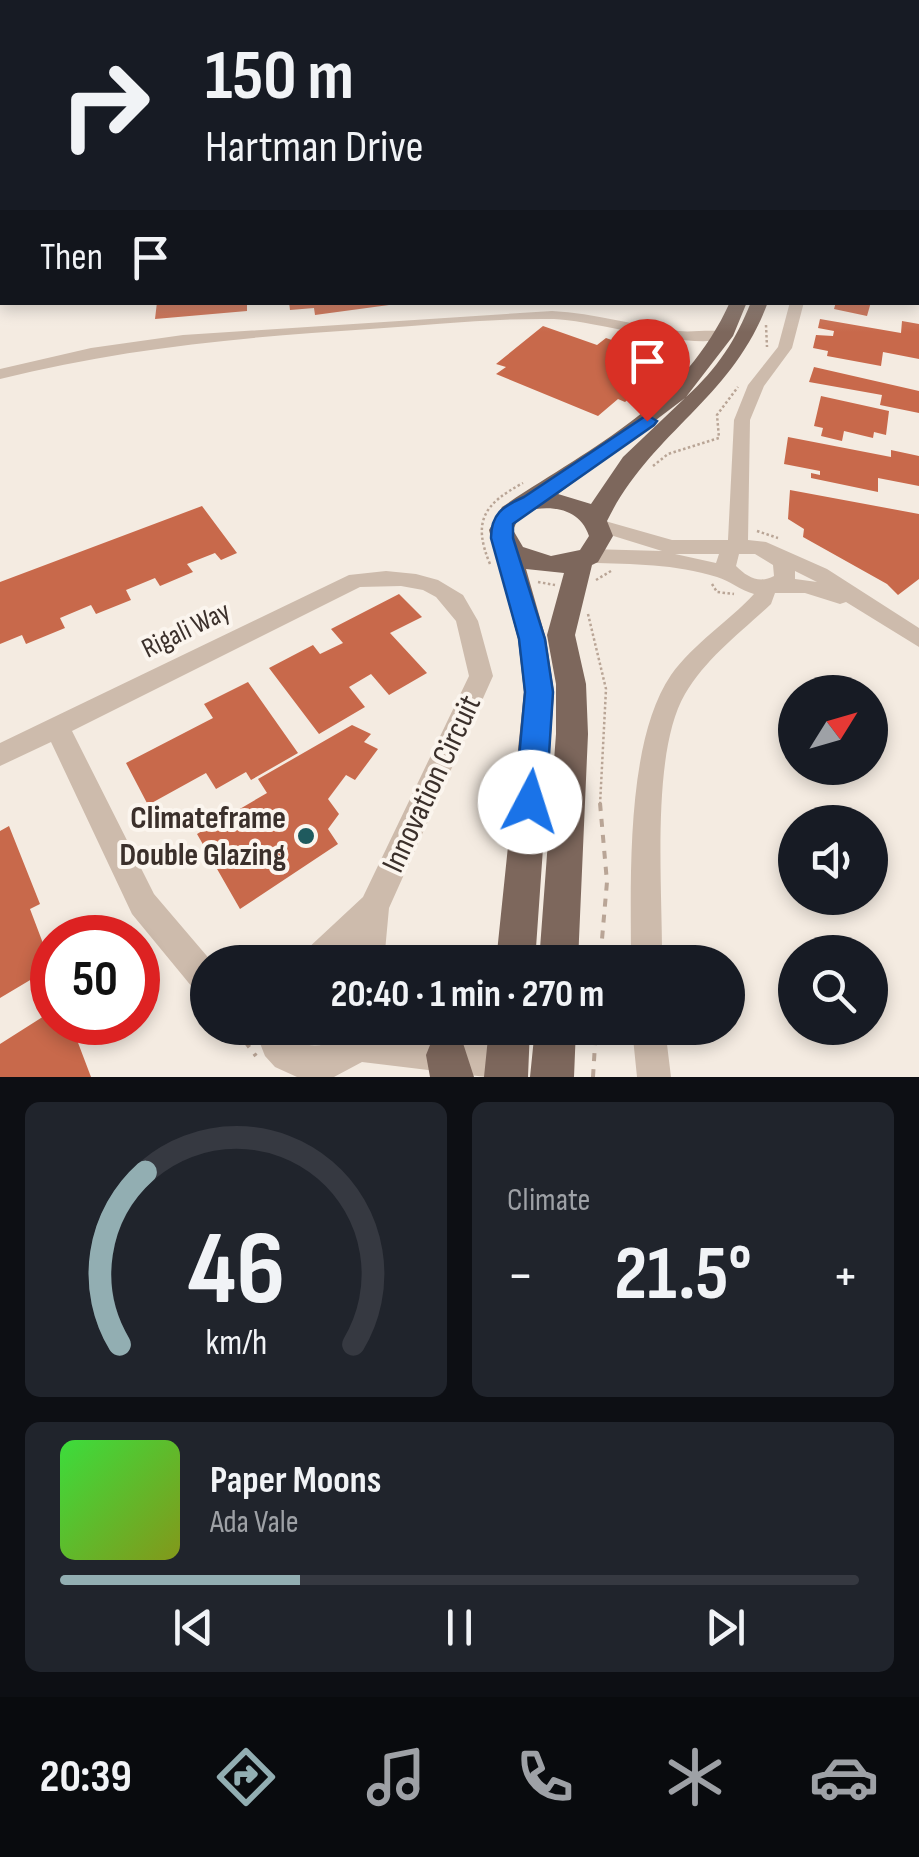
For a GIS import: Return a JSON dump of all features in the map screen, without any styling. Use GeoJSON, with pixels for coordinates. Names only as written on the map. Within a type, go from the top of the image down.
{"type":"FeatureCollection","features":[{"type":"Feature","properties":{"kind":"main road"},"geometry":{"type":"LineString","coordinates":[[517,945],[539,692],[532,639],[502,523],[513,510],[532,502],[647,421],[702,369],[726,335],[738,305]]}},
{"type":"Feature","properties":{"kind":"main road"},"geometry":{"type":"LineString","coordinates":[[561,945],[572,734],[570,684],[561,635],[580,568],[598,547],[596,522],[610,482],[726,372],[765,308]]}},
{"type":"Feature","properties":{"kind":"main road"},"geometry":{"type":"LineString","coordinates":[[532,502],[567,503],[596,522]]}},
{"type":"Feature","properties":{"kind":"main road"},"geometry":{"type":"LineString","coordinates":[[507,546],[531,562],[580,568]]}},
{"type":"Feature","properties":{"kind":"street"},"geometry":{"type":"LineString","coordinates":[[732,626],[738,608],[724,560],[740,543],[742,420],[756,385],[784,348],[796,305]]}},
{"type":"Feature","properties":{"kind":"street"},"geometry":{"type":"LineString","coordinates":[[0,374],[77,352],[228,332],[550,315],[621,322],[676,336],[726,335]]}},
{"type":"Feature","properties":{"kind":"street"},"geometry":{"type":"LineString","coordinates":[[676,336],[699,354],[702,369]]}},
{"type":"Feature","properties":{"kind":"street"},"geometry":{"type":"LineString","coordinates":[[596,522],[672,547],[740,543],[776,549],[919,639]]}},
{"type":"Feature","properties":{"kind":"street"},"geometry":{"type":"LineString","coordinates":[[647,945],[655,743],[670,700],[693,666],[787,574],[776,549]]}},
{"type":"Feature","properties":{"kind":"street"},"geometry":{"type":"LineString","coordinates":[[580,568],[663,558],[770,587],[821,589],[874,610]]}},
{"type":"Feature","properties":{"kind":"street","name":"Rigali Way"},"geometry":{"type":"LineString","coordinates":[[0,755],[356,580],[404,576]]}},
{"type":"Feature","properties":{"kind":"street","name":"Innovation Circuit"},"geometry":{"type":"LineString","coordinates":[[371,945],[374,908],[481,676],[464,612],[432,585],[404,576]]}},
{"type":"Feature","properties":{"kind":"street"},"geometry":{"type":"LineString","coordinates":[[57,726],[144,904],[190,960]]}},
{"type":"Feature","properties":{"kind":"street","name":"Innovation Circuit"},"geometry":{"type":"LineString","coordinates":[[334,945],[374,908]]}},
{"type":"Feature","properties":{"kind":"street"},"geometry":{"type":"LineString","coordinates":[[650,1045],[654,1077]]}},
{"type":"Feature","properties":{"kind":"street"},"geometry":{"type":"LineString","coordinates":[[276,1049],[311,1069],[352,1052],[450,1066],[508,1056],[564,1063]]}},
{"type":"Feature","properties":{"kind":"path"},"geometry":{"type":"LineString","coordinates":[[765,308],[764,338],[769,354]]}},
{"type":"Feature","properties":{"kind":"path"},"geometry":{"type":"LineString","coordinates":[[644,473],[668,454],[714,443],[719,438],[717,415],[739,387]]}},
{"type":"Feature","properties":{"kind":"path"},"geometry":{"type":"LineString","coordinates":[[740,543],[769,532],[776,549]]}},
{"type":"Feature","properties":{"kind":"path"},"geometry":{"type":"LineString","coordinates":[[516,580],[580,568]]}},
{"type":"Feature","properties":{"kind":"building"},"geometry":{"type":"Polygon","coordinates":[[[157,305],[247,305],[247,311],[155,319],[157,305]]]}},
{"type":"Feature","properties":{"kind":"building"},"geometry":{"type":"Polygon","coordinates":[[[289,305],[389,305],[315,315],[314,308],[290,310],[289,305]]]}},
{"type":"Feature","properties":{"kind":"building"},"geometry":{"type":"Polygon","coordinates":[[[835,305],[870,305],[867,316],[834,309],[835,305]]]}},
{"type":"Feature","properties":{"kind":"building"},"geometry":{"type":"Polygon","coordinates":[[[820,319],[901,333],[902,321],[919,324],[919,359],[883,352],[881,366],[827,356],[828,351],[813,348],[816,335],[833,336],[834,331],[818,328],[820,319]]]}},
{"type":"Feature","properties":{"kind":"building"},"geometry":{"type":"Polygon","coordinates":[[[543,326],[597,345],[606,338],[667,359],[638,383],[645,385],[625,402],[618,399],[598,416],[496,374],[506,367],[496,364],[543,326]]]}},
{"type":"Feature","properties":{"kind":"building"},"geometry":{"type":"Polygon","coordinates":[[[814,367],[919,391],[919,413],[880,405],[882,395],[809,382],[814,367]]]}},
{"type":"Feature","properties":{"kind":"building"},"geometry":{"type":"Polygon","coordinates":[[[821,396],[889,411],[886,435],[874,432],[873,438],[844,431],[842,441],[821,436],[823,428],[814,426],[821,396]]]}},
{"type":"Feature","properties":{"kind":"building"},"geometry":{"type":"Polygon","coordinates":[[[788,437],[891,457],[891,450],[919,456],[919,486],[878,478],[878,492],[811,478],[811,473],[820,475],[820,471],[784,464],[788,437]]]}},
{"type":"Feature","properties":{"kind":"building"},"geometry":{"type":"Polygon","coordinates":[[[790,490],[919,514],[919,579],[898,595],[887,584],[803,537],[804,529],[788,519],[790,490]]]}},
{"type":"Feature","properties":{"kind":"building"},"geometry":{"type":"Polygon","coordinates":[[[202,506],[237,553],[221,560],[215,553],[187,564],[193,572],[160,586],[155,578],[126,590],[131,600],[96,614],[91,605],[60,618],[65,628],[26,644],[22,635],[0,644],[0,582],[202,506]]]}},
{"type":"Feature","properties":{"kind":"building"},"geometry":{"type":"Polygon","coordinates":[[[399,594],[422,617],[390,633],[427,673],[389,695],[371,674],[349,687],[365,707],[319,734],[269,668],[313,645],[320,654],[343,643],[331,629],[399,594]]]}},
{"type":"Feature","properties":{"kind":"building"},"geometry":{"type":"Polygon","coordinates":[[[248,682],[298,753],[251,780],[246,772],[216,789],[206,773],[148,805],[126,763],[213,718],[204,704],[248,682]]]}},
{"type":"Feature","properties":{"kind":"building"},"geometry":{"type":"Polygon","coordinates":[[[352,725],[371,734],[364,742],[378,749],[355,780],[346,775],[328,799],[339,814],[328,829],[338,844],[240,909],[197,834],[267,793],[258,779],[352,725]]]}},
{"type":"Feature","properties":{"kind":"building"},"geometry":{"type":"Polygon","coordinates":[[[9,826],[40,904],[30,909],[30,980],[0,998],[0,831],[9,826]]]}},
{"type":"Feature","properties":{"kind":"building"},"geometry":{"type":"Polygon","coordinates":[[[30,1025],[30,1045],[79,1045],[91,1077],[0,1077],[0,1044],[30,1025]]]}},
{"type":"Feature","properties":{"kind":"place","name":"Climateframe Double Glazing"},"geometry":{"type":"Point","coordinates":[306,836]}},
{"type":"Feature","properties":{"kind":"route"},"geometry":{"type":"LineString","coordinates":[[530,802],[539,692],[532,639],[502,538],[502,523],[513,510],[532,502],[647,421]]}}]}
